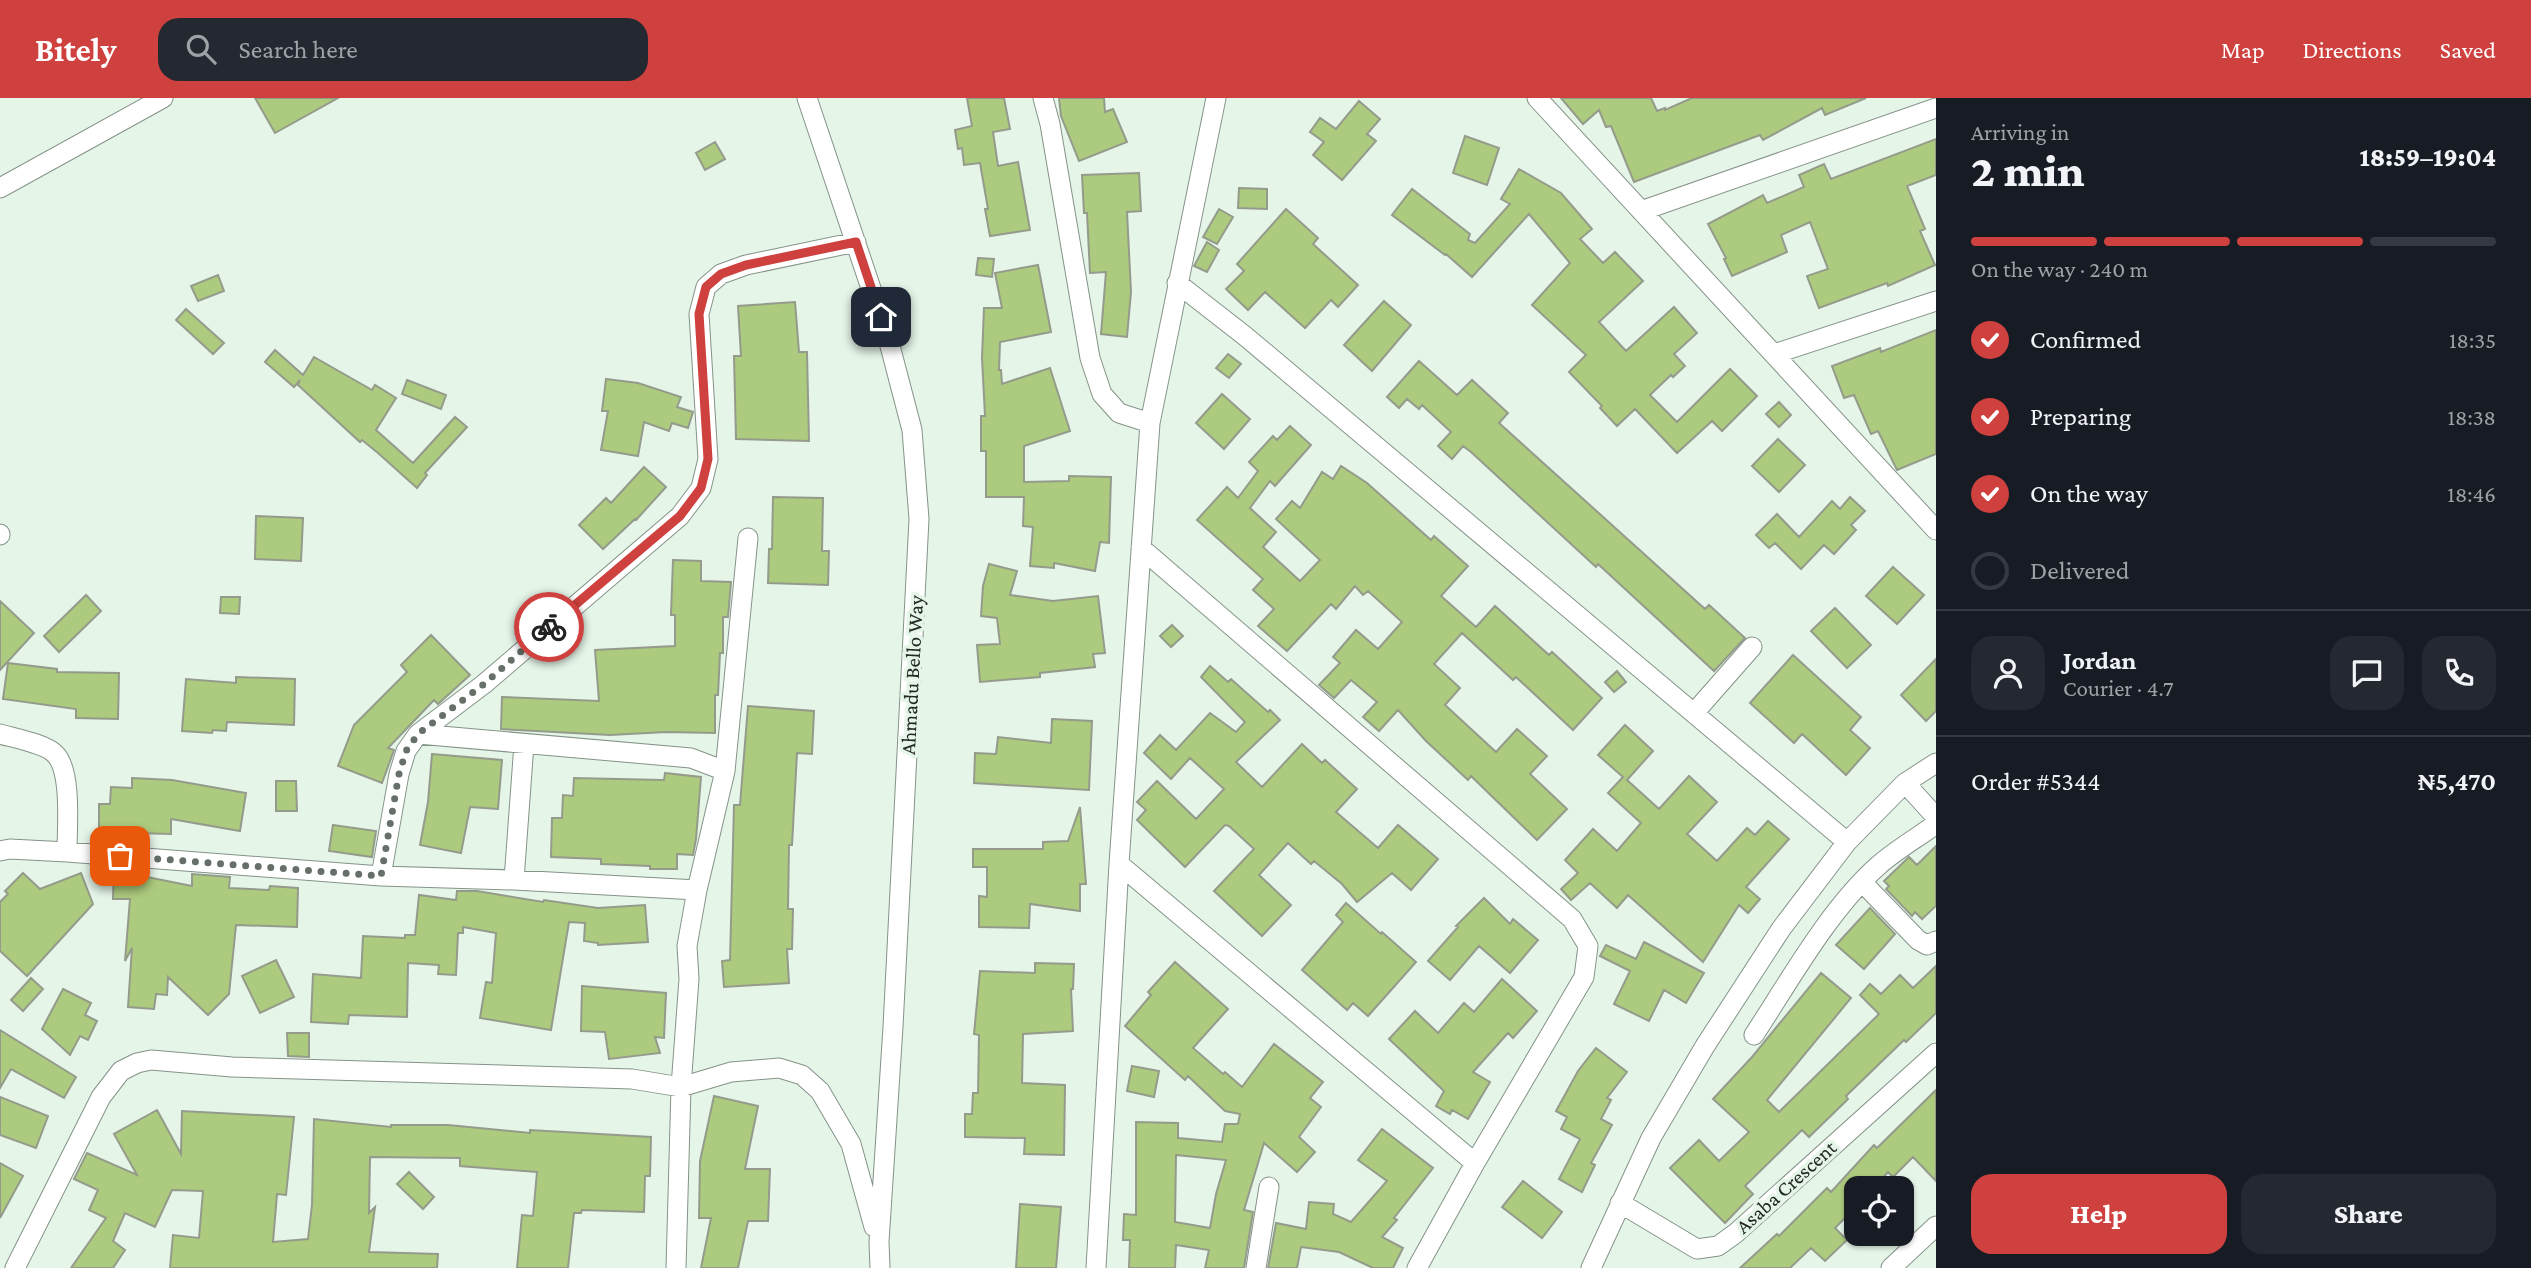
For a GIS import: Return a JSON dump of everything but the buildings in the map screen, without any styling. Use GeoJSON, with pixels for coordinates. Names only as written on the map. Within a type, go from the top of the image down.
{"type":"FeatureCollection","features":[{"type":"Feature","properties":{"kind":"street"},"geometry":{"type":"LineString","coordinates":[[0,188],[163,98]]}},
{"type":"Feature","properties":{"kind":"street","name":"Ahmadu Bello Way"},"geometry":{"type":"LineString","coordinates":[[807,98],[889,342],[912,430],[919,519],[893,1027],[878,1242],[880,1268]]}},
{"type":"Feature","properties":{"kind":"street"},"geometry":{"type":"LineString","coordinates":[[1043,98],[1050,124],[1090,358],[1102,394],[1119,413],[1150,423]]}},
{"type":"Feature","properties":{"kind":"street"},"geometry":{"type":"LineString","coordinates":[[1096,1268],[1119,864],[1150,423],[1216,98]]}},
{"type":"Feature","properties":{"kind":"street"},"geometry":{"type":"LineString","coordinates":[[1537,98],[1934,526]]}},
{"type":"Feature","properties":{"kind":"street"},"geometry":{"type":"LineString","coordinates":[[1641,211],[1936,108]]}},
{"type":"Feature","properties":{"kind":"street"},"geometry":{"type":"LineString","coordinates":[[381,876],[399,774],[406,751],[418,734],[484,684],[680,516],[701,488],[708,459],[699,314],[706,287],[721,274],[746,265],[856,242]]}},
{"type":"Feature","properties":{"kind":"street"},"geometry":{"type":"LineString","coordinates":[[1177,283],[1847,842]]}},
{"type":"Feature","properties":{"kind":"street"},"geometry":{"type":"LineString","coordinates":[[1773,354],[1936,301]]}},
{"type":"Feature","properties":{"kind":"street"},"geometry":{"type":"LineString","coordinates":[[676,1268],[681,1087],[689,979],[687,946],[697,890],[725,771],[748,538]]}},
{"type":"Feature","properties":{"kind":"street"},"geometry":{"type":"LineString","coordinates":[[1141,548],[1572,919],[1588,946],[1584,977],[1417,1268]]}},
{"type":"Feature","properties":{"kind":"street"},"geometry":{"type":"LineString","coordinates":[[1694,713],[1752,647]]}},
{"type":"Feature","properties":{"kind":"street"},"geometry":{"type":"LineString","coordinates":[[0,734],[56,754],[65,775],[67,852]]}},
{"type":"Feature","properties":{"kind":"street"},"geometry":{"type":"LineString","coordinates":[[418,734],[691,758],[725,771]]}},
{"type":"Feature","properties":{"kind":"street"},"geometry":{"type":"LineString","coordinates":[[514,880],[524,744]]}},
{"type":"Feature","properties":{"kind":"street"},"geometry":{"type":"LineString","coordinates":[[1591,1268],[1651,1138],[1705,1046],[1781,929],[1847,842],[1905,783],[1936,763]]}},
{"type":"Feature","properties":{"kind":"street"},"geometry":{"type":"LineString","coordinates":[[1905,783],[1936,817]]}},
{"type":"Feature","properties":{"kind":"street"},"geometry":{"type":"LineString","coordinates":[[1754,1035],[1829,923],[1862,882],[1880,865],[1936,824]]}},
{"type":"Feature","properties":{"kind":"street"},"geometry":{"type":"LineString","coordinates":[[0,851],[10,849],[67,852],[381,876],[697,890]]}},
{"type":"Feature","properties":{"kind":"street"},"geometry":{"type":"LineString","coordinates":[[1119,864],[1475,1163]]}},
{"type":"Feature","properties":{"kind":"street"},"geometry":{"type":"LineString","coordinates":[[1862,882],[1918,940],[1927,945],[1936,941]]}},
{"type":"Feature","properties":{"kind":"street","name":"Asaba Crescent"},"geometry":{"type":"LineString","coordinates":[[1620,1203],[1697,1249],[1718,1246],[1736,1233],[1936,1054]]}},
{"type":"Feature","properties":{"kind":"street"},"geometry":{"type":"LineString","coordinates":[[15,1268],[101,1097],[121,1071],[151,1060],[232,1067],[632,1079],[681,1087],[731,1072],[779,1068],[802,1075],[820,1091],[851,1144],[878,1242]]}},
{"type":"Feature","properties":{"kind":"street"},"geometry":{"type":"LineString","coordinates":[[1256,1268],[1269,1187]]}},
{"type":"Feature","properties":{"kind":"street"},"geometry":{"type":"LineString","coordinates":[[1891,1268],[1936,1226]]}},
{"type":"Feature","properties":{"kind":"way so far"},"geometry":{"type":"LineString","coordinates":[[120,856],[381,876],[399,774],[406,751],[418,734],[484,684],[549,627]]}},
{"type":"Feature","properties":{"kind":"route"},"geometry":{"type":"LineString","coordinates":[[549,627],[680,516],[701,488],[708,459],[699,314],[706,287],[721,274],[746,265],[856,242],[881,317]]}}]}
